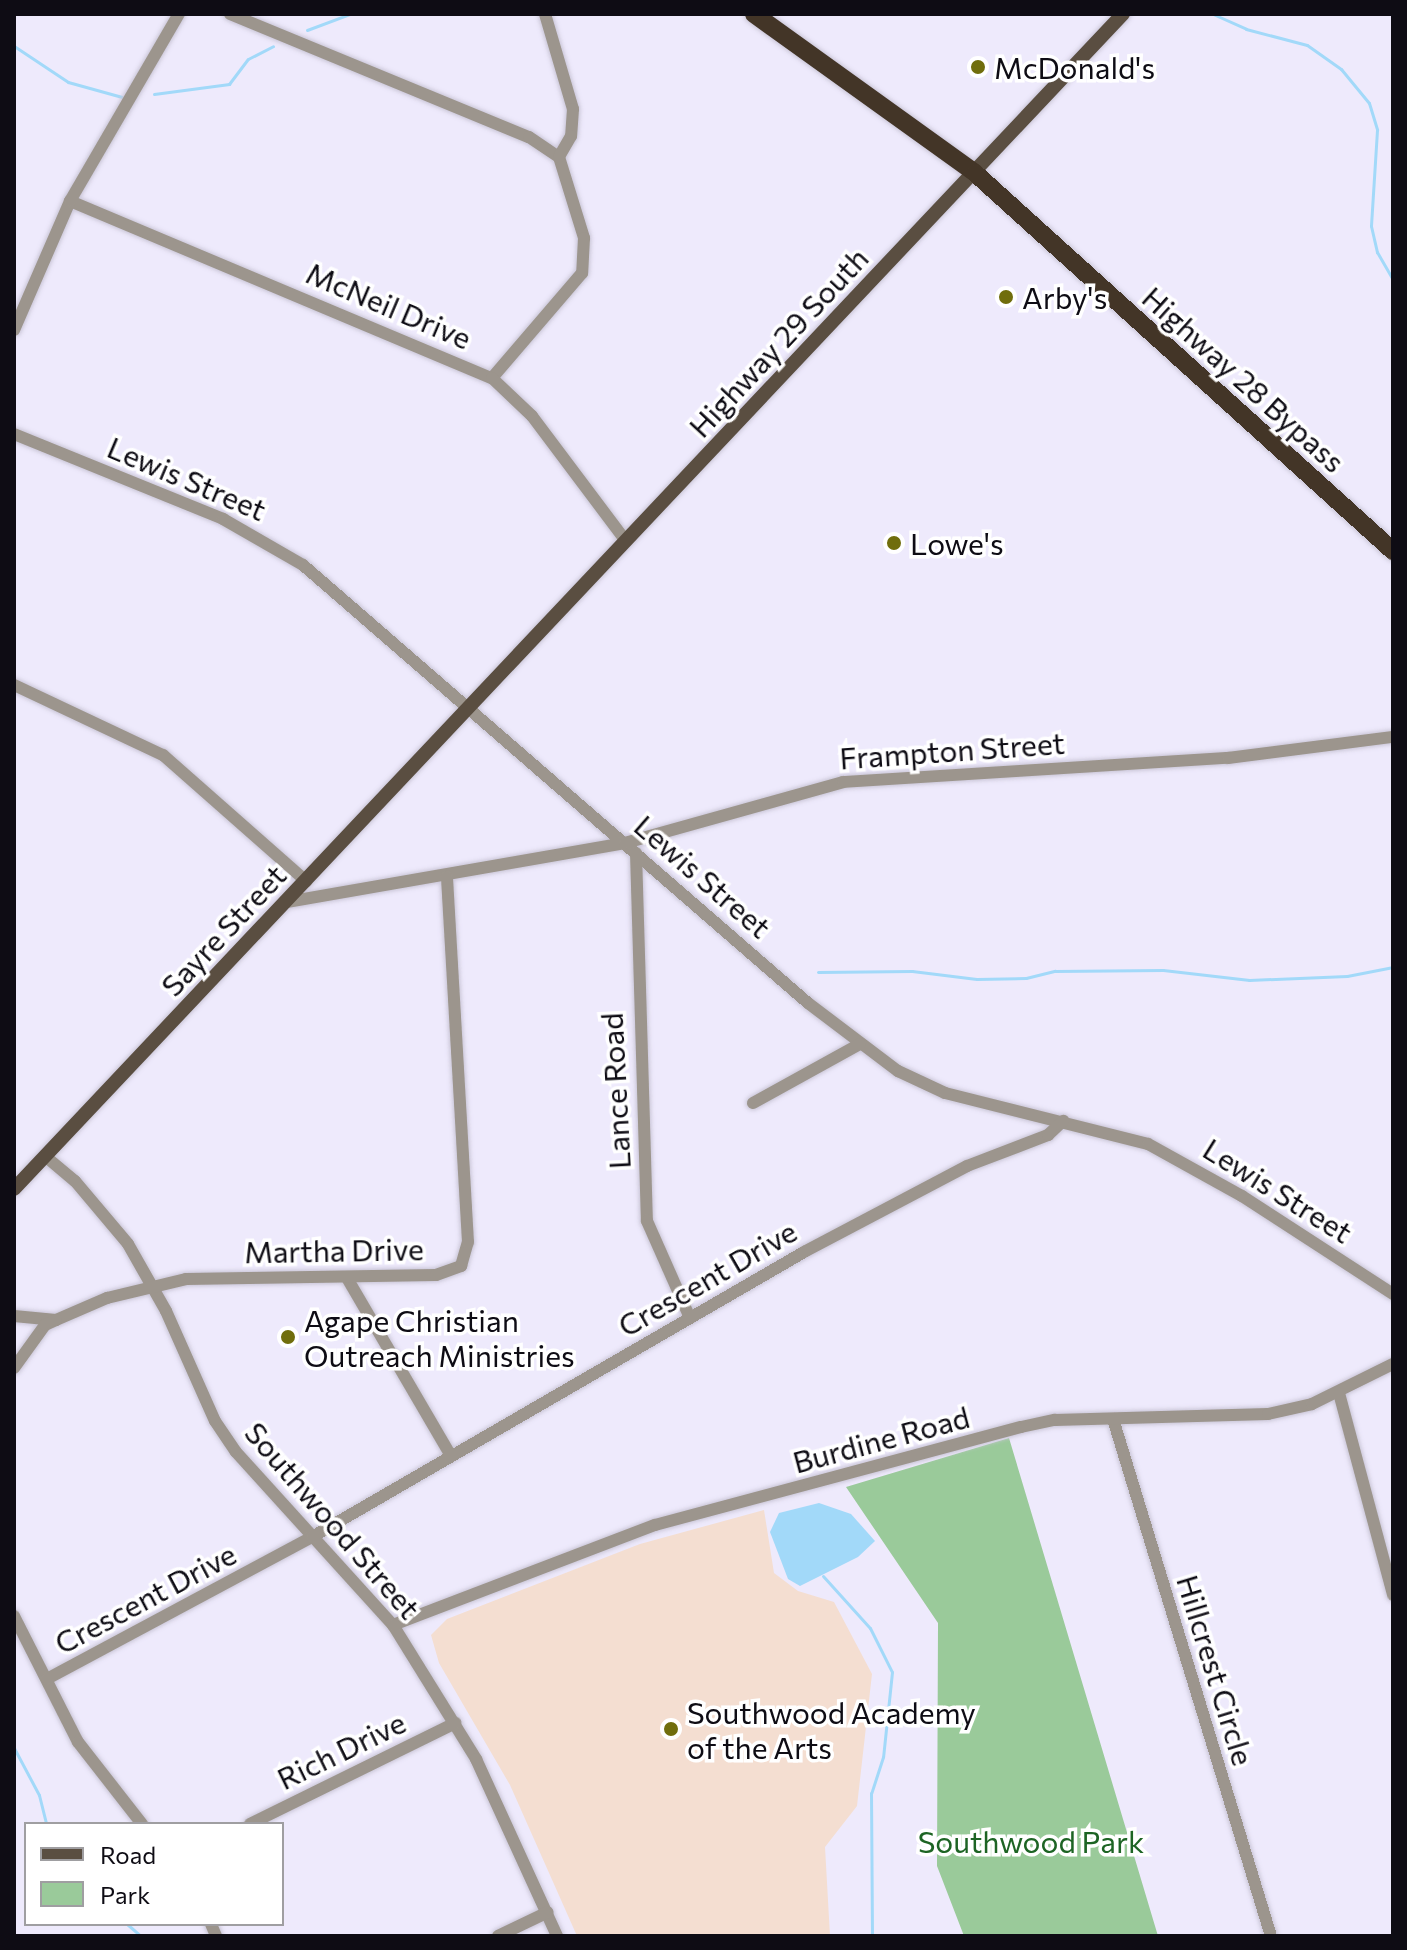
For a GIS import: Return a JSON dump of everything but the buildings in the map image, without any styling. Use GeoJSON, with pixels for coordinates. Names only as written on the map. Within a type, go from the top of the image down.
{"type":"FeatureCollection","features":[{"type":"Feature","properties":{"kind":"highway","name":"Highway 28 Bypass"},"geometry":{"type":"LineString","coordinates":[[754,14],[975,173],[1393,551]]}},
{"type":"Feature","properties":{"kind":"main road","name":"Highway 29 South"},"geometry":{"type":"LineString","coordinates":[[472,707],[1123,14]]}},
{"type":"Feature","properties":{"kind":"main road","name":"Sayre Street"},"geometry":{"type":"LineString","coordinates":[[14,1189],[472,707]]}},
{"type":"Feature","properties":{"kind":"street"},"geometry":{"type":"LineString","coordinates":[[14,330],[70,201],[179,14]]}},
{"type":"Feature","properties":{"kind":"street"},"geometry":{"type":"LineString","coordinates":[[230,14],[529,137],[559,157],[584,238],[582,273],[492,378]]}},
{"type":"Feature","properties":{"kind":"street"},"geometry":{"type":"LineString","coordinates":[[545,14],[573,109],[571,136],[559,157]]}},
{"type":"Feature","properties":{"kind":"street","name":"McNeil Drive"},"geometry":{"type":"LineString","coordinates":[[70,201],[492,378],[532,416],[626,541]]}},
{"type":"Feature","properties":{"kind":"street","name":"Lewis Street"},"geometry":{"type":"LineString","coordinates":[[14,434],[223,519],[277,547],[333,587],[636,853],[860,1044],[945,1093],[1118,1134],[1175,1156],[1393,1294]]}},
{"type":"Feature","properties":{"kind":"street"},"geometry":{"type":"LineString","coordinates":[[14,685],[163,755],[306,881]]}},
{"type":"Feature","properties":{"kind":"street","name":"Frampton Street"},"geometry":{"type":"LineString","coordinates":[[287,902],[447,877],[625,843],[843,782],[1228,758],[1393,737]]}},
{"type":"Feature","properties":{"kind":"street","name":"Lance Road"},"geometry":{"type":"LineString","coordinates":[[636,853],[647,1221],[690,1318]]}},
{"type":"Feature","properties":{"kind":"street","name":"Martha Drive"},"geometry":{"type":"LineString","coordinates":[[14,1316],[56,1320],[152,1284],[204,1278],[436,1275],[461,1266],[468,1251],[447,877]]}},
{"type":"Feature","properties":{"kind":"street"},"geometry":{"type":"LineString","coordinates":[[753,1103],[860,1044]]}},
{"type":"Feature","properties":{"kind":"street","name":"Crescent Drive"},"geometry":{"type":"LineString","coordinates":[[47,1679],[312,1537],[690,1318],[926,1186],[1048,1135],[1063,1121]]}},
{"type":"Feature","properties":{"kind":"street","name":"Southwood Street"},"geometry":{"type":"LineString","coordinates":[[45,1156],[97,1204],[152,1284],[215,1421],[312,1537],[393,1625],[455,1723],[557,1936]]}},
{"type":"Feature","properties":{"kind":"street"},"geometry":{"type":"LineString","coordinates":[[347,1278],[451,1456]]}},
{"type":"Feature","properties":{"kind":"street"},"geometry":{"type":"LineString","coordinates":[[14,1368],[45,1325],[56,1320]]}},
{"type":"Feature","properties":{"kind":"street","name":"Burdine Road"},"geometry":{"type":"LineString","coordinates":[[393,1625],[655,1525],[1021,1427],[1055,1420],[1268,1414],[1339,1393],[1393,1364]]}},
{"type":"Feature","properties":{"kind":"street"},"geometry":{"type":"LineString","coordinates":[[1339,1393],[1393,1595]]}},
{"type":"Feature","properties":{"kind":"street","name":"Hillcrest Circle"},"geometry":{"type":"LineString","coordinates":[[1113,1419],[1271,1936]]}},
{"type":"Feature","properties":{"kind":"street"},"geometry":{"type":"LineString","coordinates":[[14,1616],[78,1742],[140,1822]]}},
{"type":"Feature","properties":{"kind":"street","name":"Rich Drive"},"geometry":{"type":"LineString","coordinates":[[254,1822],[455,1723]]}},
{"type":"Feature","properties":{"kind":"street"},"geometry":{"type":"LineString","coordinates":[[498,1936],[548,1912]]}},
{"type":"Feature","properties":{"kind":"shaded area","name":"Southwood Academy of the Arts"},"geometry":{"type":"Polygon","coordinates":[[[764,1510],[774,1573],[798,1591],[834,1602],[872,1674],[857,1806],[825,1847],[830,1936],[577,1936],[510,1785],[439,1663],[431,1635],[447,1619],[640,1544],[764,1510]]]}},
{"type":"Feature","properties":{"kind":"green space","name":"Southwood Park"},"geometry":{"type":"Polygon","coordinates":[[[1009,1438],[1158,1936],[964,1936],[937,1866],[938,1623],[846,1487],[1009,1438]]]}},
{"type":"Feature","properties":{"kind":"water"},"geometry":{"type":"Polygon","coordinates":[[[819,1503],[851,1514],[875,1541],[858,1557],[800,1586],[788,1579],[770,1532],[779,1513],[819,1503]]]}},
{"type":"Feature","properties":{"kind":"waterway"},"geometry":{"type":"LineString","coordinates":[[307,30],[350,14]]}},
{"type":"Feature","properties":{"kind":"waterway"},"geometry":{"type":"LineString","coordinates":[[1213,14],[1246,29],[1307,45],[1341,69],[1369,103],[1377,130],[1371,226],[1377,252],[1393,280]]}},
{"type":"Feature","properties":{"kind":"waterway"},"geometry":{"type":"LineString","coordinates":[[14,46],[68,82],[122,97]]}},
{"type":"Feature","properties":{"kind":"waterway"},"geometry":{"type":"LineString","coordinates":[[154,94],[229,84],[248,59],[273,46]]}},
{"type":"Feature","properties":{"kind":"waterway"},"geometry":{"type":"LineString","coordinates":[[818,972],[912,971],[977,979],[1026,978],[1055,971],[1163,970],[1249,980],[1347,976],[1393,967]]}},
{"type":"Feature","properties":{"kind":"waterway"},"geometry":{"type":"LineString","coordinates":[[823,1576],[870,1628],[892,1672],[883,1757],[871,1793],[872,1936]]}},
{"type":"Feature","properties":{"kind":"waterway"},"geometry":{"type":"LineString","coordinates":[[14,1748],[39,1795],[46,1822]]}},
{"type":"Feature","properties":{"kind":"waterway"},"geometry":{"type":"LineString","coordinates":[[129,1926],[141,1936]]}},
{"type":"Feature","properties":{"kind":"place","name":"McDonald's"},"geometry":{"type":"Point","coordinates":[978,67]}},
{"type":"Feature","properties":{"kind":"place","name":"Arby's"},"geometry":{"type":"Point","coordinates":[1006,297]}},
{"type":"Feature","properties":{"kind":"place","name":"Lowe's"},"geometry":{"type":"Point","coordinates":[894,543]}},
{"type":"Feature","properties":{"kind":"place","name":"Agape Christian Outreach Ministries"},"geometry":{"type":"Point","coordinates":[288,1337]}},
{"type":"Feature","properties":{"kind":"place","name":"Southwood Academy of the Arts"},"geometry":{"type":"Point","coordinates":[671,1729]}}]}
